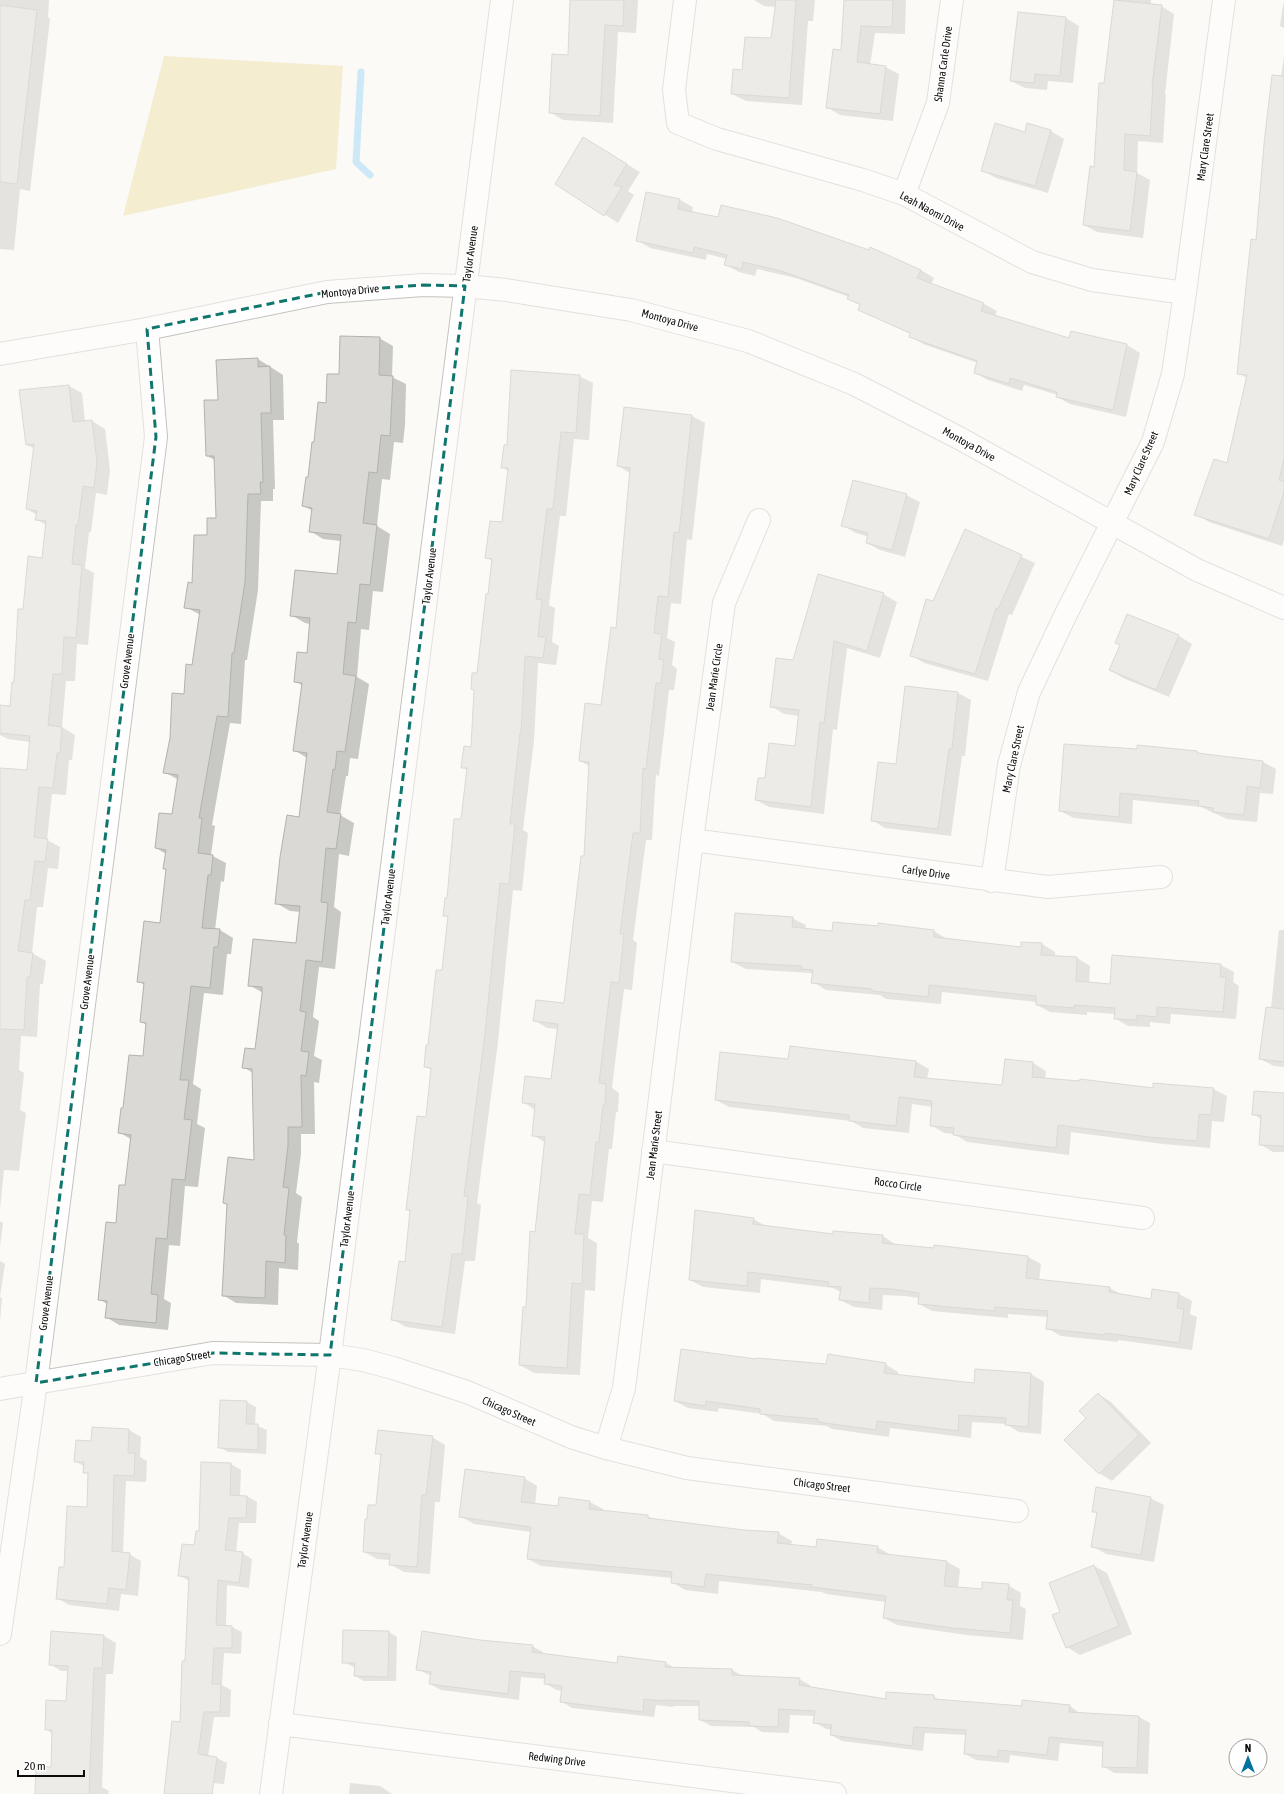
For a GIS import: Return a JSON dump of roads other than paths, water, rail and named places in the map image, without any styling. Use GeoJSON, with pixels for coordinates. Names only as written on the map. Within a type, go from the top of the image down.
{"type":"FeatureCollection","features":[{"type":"Feature","properties":{"kind":"street","name":"Taylor Avenue"},"geometry":{"type":"LineString","coordinates":[[271,1794],[330,1355],[502,0]]}},
{"type":"Feature","properties":{"kind":"street","name":"Leah Naomi Drive"},"geometry":{"type":"LineString","coordinates":[[686,0],[674,90],[678,123],[717,139],[863,180],[904,194],[1032,262],[1092,280],[1185,293]]}},
{"type":"Feature","properties":{"kind":"street","name":"Shanna Carle Drive"},"geometry":{"type":"LineString","coordinates":[[904,194],[938,104],[952,0]]}},
{"type":"Feature","properties":{"kind":"street","name":"Mary Clare Street"},"geometry":{"type":"LineString","coordinates":[[992,881],[1010,765],[1029,692],[1065,616],[1153,442],[1172,374],[1185,293],[1224,0]]}},
{"type":"Feature","properties":{"kind":"street","name":"Montoya Drive"},"geometry":{"type":"LineString","coordinates":[[0,354],[147,329],[326,292],[423,285],[465,286],[631,310],[748,341],[861,388],[959,438],[1197,570],[1284,608]]}},
{"type":"Feature","properties":{"kind":"street","name":"Grove Avenue"},"geometry":{"type":"LineString","coordinates":[[0,1634],[2,1599],[36,1383],[156,437],[147,329]]}},
{"type":"Feature","properties":{"kind":"street","name":"Jean Marie Circle"},"geometry":{"type":"LineString","coordinates":[[692,840],[724,603],[759,520]]}},
{"type":"Feature","properties":{"kind":"street","name":"Carlye Drive"},"geometry":{"type":"LineString","coordinates":[[692,840],[992,881],[1048,887],[1161,877]]}},
{"type":"Feature","properties":{"kind":"street","name":"Jean Marie Street"},"geometry":{"type":"LineString","coordinates":[[606,1448],[624,1388],[692,840]]}},
{"type":"Feature","properties":{"kind":"street","name":"Rocco Circle"},"geometry":{"type":"LineString","coordinates":[[653,1151],[1143,1218]]}},
{"type":"Feature","properties":{"kind":"street","name":"Chicago Street"},"geometry":{"type":"LineString","coordinates":[[0,1389],[213,1353],[330,1355],[363,1360],[459,1390],[570,1438],[687,1468],[1017,1511]]}},
{"type":"Feature","properties":{"kind":"street","name":"Redwing Drive"},"geometry":{"type":"LineString","coordinates":[[280,1724],[835,1794]]}},
{"type":"Feature","properties":{"kind":"waterway"},"geometry":{"type":"LineString","coordinates":[[361,72],[356,162],[370,175]]}}]}
